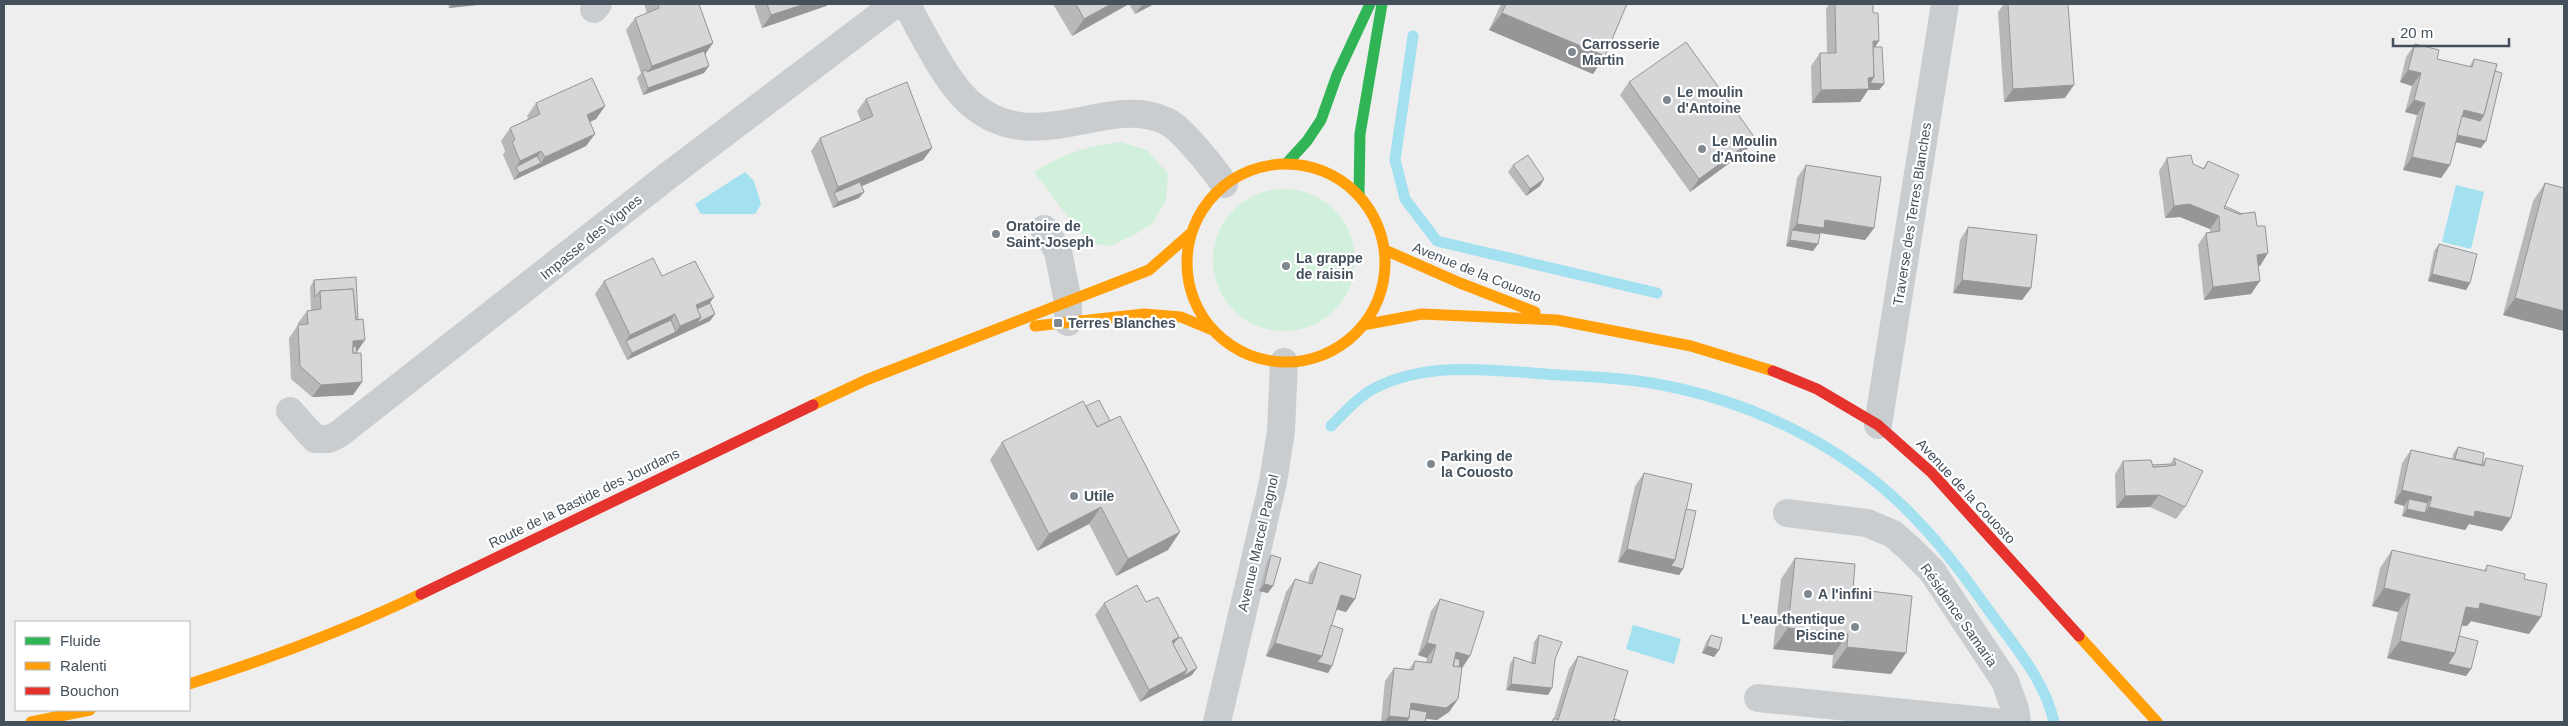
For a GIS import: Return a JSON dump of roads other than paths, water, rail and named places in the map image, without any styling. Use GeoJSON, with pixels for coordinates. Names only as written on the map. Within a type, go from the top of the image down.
{"type":"FeatureCollection","features":[{"type":"Feature","properties":{"kind":"main road"},"geometry":{"type":"LineString","coordinates":[[1287,163],[1307,141],[1322,120],[1337,75],[1370,4]]}},
{"type":"Feature","properties":{"kind":"main road"},"geometry":{"type":"LineString","coordinates":[[1359,195],[1360,134],[1382,4]]}},
{"type":"Feature","properties":{"kind":"main road"},"geometry":{"type":"LineString","coordinates":[[1287,163],[1314,167],[1338,178],[1359,195],[1374,218],[1385,250],[1384,276],[1377,302],[1363,325],[1350,339],[1334,350],[1316,358],[1284,362],[1248,355],[1234,349],[1210,329],[1196,308],[1188,284],[1186,259],[1190,234],[1200,211],[1224,184],[1244,172],[1267,165],[1287,163]]}},
{"type":"Feature","properties":{"kind":"main road","name":"Route de la Bastide des Jourdans"},"geometry":{"type":"LineString","coordinates":[[190,684],[255,662],[390,609],[866,380],[989,332],[1068,312],[1149,270],[1171,254],[1190,234]]}},
{"type":"Feature","properties":{"kind":"main road","name":"Avenue de la Couosto"},"geometry":{"type":"LineString","coordinates":[[1385,250],[1460,283],[1557,320]]}},
{"type":"Feature","properties":{"kind":"main road","name":"Route de la Bastide des Jourdans"},"geometry":{"type":"LineString","coordinates":[[989,332],[1068,312],[1126,315],[1165,314],[1181,317],[1210,329]]}},
{"type":"Feature","properties":{"kind":"main road","name":"Avenue de la Couosto"},"geometry":{"type":"LineString","coordinates":[[1363,325],[1422,314],[1557,320],[1690,346],[1775,372],[1817,389],[1878,425],[1932,473],[2150,720]]}},
{"type":"Feature","properties":{"kind":"main road"},"geometry":{"type":"LineString","coordinates":[[31,722],[85,711]]}},
{"type":"Feature","properties":{"kind":"street","name":"Impasse des Vignes"},"geometry":{"type":"LineString","coordinates":[[290,411],[314,439],[329,440],[339,434],[669,175],[895,4]]}},
{"type":"Feature","properties":{"kind":"street"},"geometry":{"type":"LineString","coordinates":[[906,4],[957,90],[971,104],[990,117],[1029,127],[1050,127],[1115,116],[1142,114],[1155,116],[1170,123],[1214,169],[1224,184]]}},
{"type":"Feature","properties":{"kind":"street","name":"Traverse des Terres Blanches"},"geometry":{"type":"LineString","coordinates":[[1878,425],[1945,4]]}},
{"type":"Feature","properties":{"kind":"street"},"geometry":{"type":"LineString","coordinates":[[1044,229],[1058,251],[1068,312]]}},
{"type":"Feature","properties":{"kind":"street","name":"Avenue Marcel Pagnol"},"geometry":{"type":"LineString","coordinates":[[1217,722],[1273,482],[1281,432],[1284,362]]}},
{"type":"Feature","properties":{"kind":"street","name":"Résidence Samaria"},"geometry":{"type":"LineString","coordinates":[[1788,513],[1867,523],[1893,534],[1909,548],[1932,571],[2005,681],[2015,709],[2017,722]]}},
{"type":"Feature","properties":{"kind":"street"},"geometry":{"type":"LineString","coordinates":[[1758,698],[1995,722]]}},
{"type":"Feature","properties":{"kind":"water"},"geometry":{"type":"Polygon","coordinates":[[[745,172],[754,181],[761,204],[755,214],[701,214],[695,204],[745,172]]]}},
{"type":"Feature","properties":{"kind":"water"},"geometry":{"type":"Polygon","coordinates":[[[2456,185],[2484,192],[2471,249],[2442,242],[2456,185]]]}},
{"type":"Feature","properties":{"kind":"water"},"geometry":{"type":"Polygon","coordinates":[[[1633,625],[1681,639],[1674,664],[1626,649],[1633,625]]]}},
{"type":"Feature","properties":{"kind":"waterway"},"geometry":{"type":"LineString","coordinates":[[1413,36],[1395,160],[1405,199],[1437,241],[1657,293]]}},
{"type":"Feature","properties":{"kind":"waterway"},"geometry":{"type":"LineString","coordinates":[[1331,426],[1357,400],[1375,388],[1395,379],[1416,374],[1459,369],[1648,382],[1728,402],[1761,415],[1823,445],[1852,464],[1880,485],[1916,519],[1958,569],[2017,648],[2043,691],[2050,706],[2054,722]]}},
{"type":"Feature","properties":{"kind":"place","name":"Carrosserie Martin"},"geometry":{"type":"Point","coordinates":[1572,52]}},
{"type":"Feature","properties":{"kind":"place","name":"Le moulin d'Antoine"},"geometry":{"type":"Point","coordinates":[1667,100]}},
{"type":"Feature","properties":{"kind":"place","name":"Le Moulin d'Antoine"},"geometry":{"type":"Point","coordinates":[1702,149]}},
{"type":"Feature","properties":{"kind":"place","name":"Oratoire de Saint-Joseph"},"geometry":{"type":"Point","coordinates":[996,234]}},
{"type":"Feature","properties":{"kind":"place","name":"La grappe de raisin"},"geometry":{"type":"Point","coordinates":[1286,266]}},
{"type":"Feature","properties":{"kind":"place","name":"Terres Blanches"},"geometry":{"type":"Point","coordinates":[1058,323]}},
{"type":"Feature","properties":{"kind":"place","name":"Parking de la Couosto"},"geometry":{"type":"Point","coordinates":[1431,464]}},
{"type":"Feature","properties":{"kind":"place","name":"Utile"},"geometry":{"type":"Point","coordinates":[1074,496]}},
{"type":"Feature","properties":{"kind":"place","name":"A l'infini"},"geometry":{"type":"Point","coordinates":[1808,594]}},
{"type":"Feature","properties":{"kind":"place","name":"L’eau-thentique Piscine"},"geometry":{"type":"Point","coordinates":[1855,627]}}]}
